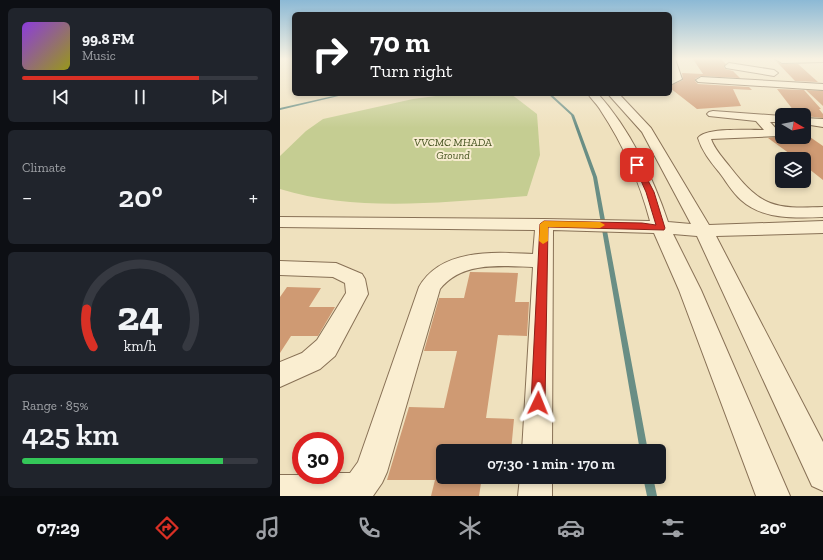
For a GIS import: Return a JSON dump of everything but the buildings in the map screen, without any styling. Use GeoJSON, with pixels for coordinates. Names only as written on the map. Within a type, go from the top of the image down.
{"type":"FeatureCollection","features":[{"type":"Feature","properties":{"kind":"street"},"geometry":{"type":"LineString","coordinates":[[738,82],[823,87]]}},
{"type":"Feature","properties":{"kind":"street"},"geometry":{"type":"LineString","coordinates":[[595,96],[605,108],[630,151],[650,192],[652,227],[690,290],[773,496]]}},
{"type":"Feature","properties":{"kind":"street"},"geometry":{"type":"LineString","coordinates":[[614,96],[647,131],[704,231],[823,475]]}},
{"type":"Feature","properties":{"kind":"street"},"geometry":{"type":"LineString","coordinates":[[713,114],[775,118]]}},
{"type":"Feature","properties":{"kind":"street"},"geometry":{"type":"LineString","coordinates":[[759,117],[774,133],[710,135],[704,138],[707,148],[740,189],[751,200],[770,209],[793,213],[823,212]]}},
{"type":"Feature","properties":{"kind":"street"},"geometry":{"type":"LineString","coordinates":[[811,122],[823,123]]}},
{"type":"Feature","properties":{"kind":"street"},"geometry":{"type":"LineString","coordinates":[[280,222],[576,224],[704,231],[823,227]]}},
{"type":"Feature","properties":{"kind":"street"},"geometry":{"type":"LineString","coordinates":[[536,444],[544,224]]}},
{"type":"Feature","properties":{"kind":"street"},"geometry":{"type":"LineString","coordinates":[[280,492],[358,489],[371,472],[430,287],[441,275],[476,261],[491,259],[543,261]]}},
{"type":"Feature","properties":{"kind":"street"},"geometry":{"type":"LineString","coordinates":[[280,268],[336,270],[355,279],[357,294],[326,348],[311,361],[280,375]]}},
{"type":"Feature","properties":{"kind":"street"},"geometry":{"type":"LineString","coordinates":[[535,496],[536,484]]}},
{"type":"Feature","properties":{"kind":"green space","name":"VVCMC MHADA Ground"},"geometry":{"type":"Polygon","coordinates":[[[436,96],[514,96],[537,114],[540,155],[527,196],[402,204],[340,201],[280,189],[280,156],[306,131],[323,119],[413,99],[436,96]]]}},
{"type":"Feature","properties":{"kind":"waterway"},"geometry":{"type":"LineString","coordinates":[[280,109],[337,96]]}},
{"type":"Feature","properties":{"kind":"waterway"},"geometry":{"type":"LineString","coordinates":[[551,96],[572,115],[595,177],[643,444]]}},
{"type":"Feature","properties":{"kind":"waterway"},"geometry":{"type":"LineString","coordinates":[[649,484],[652,496]]}},
{"type":"Feature","properties":{"kind":"slow traffic"},"geometry":{"type":"LineString","coordinates":[[543,241],[544,224],[600,225]]}},
{"type":"Feature","properties":{"kind":"route"},"geometry":{"type":"LineString","coordinates":[[538,403],[544,224],[642,226],[661,228],[650,192],[637,165]]}}]}
